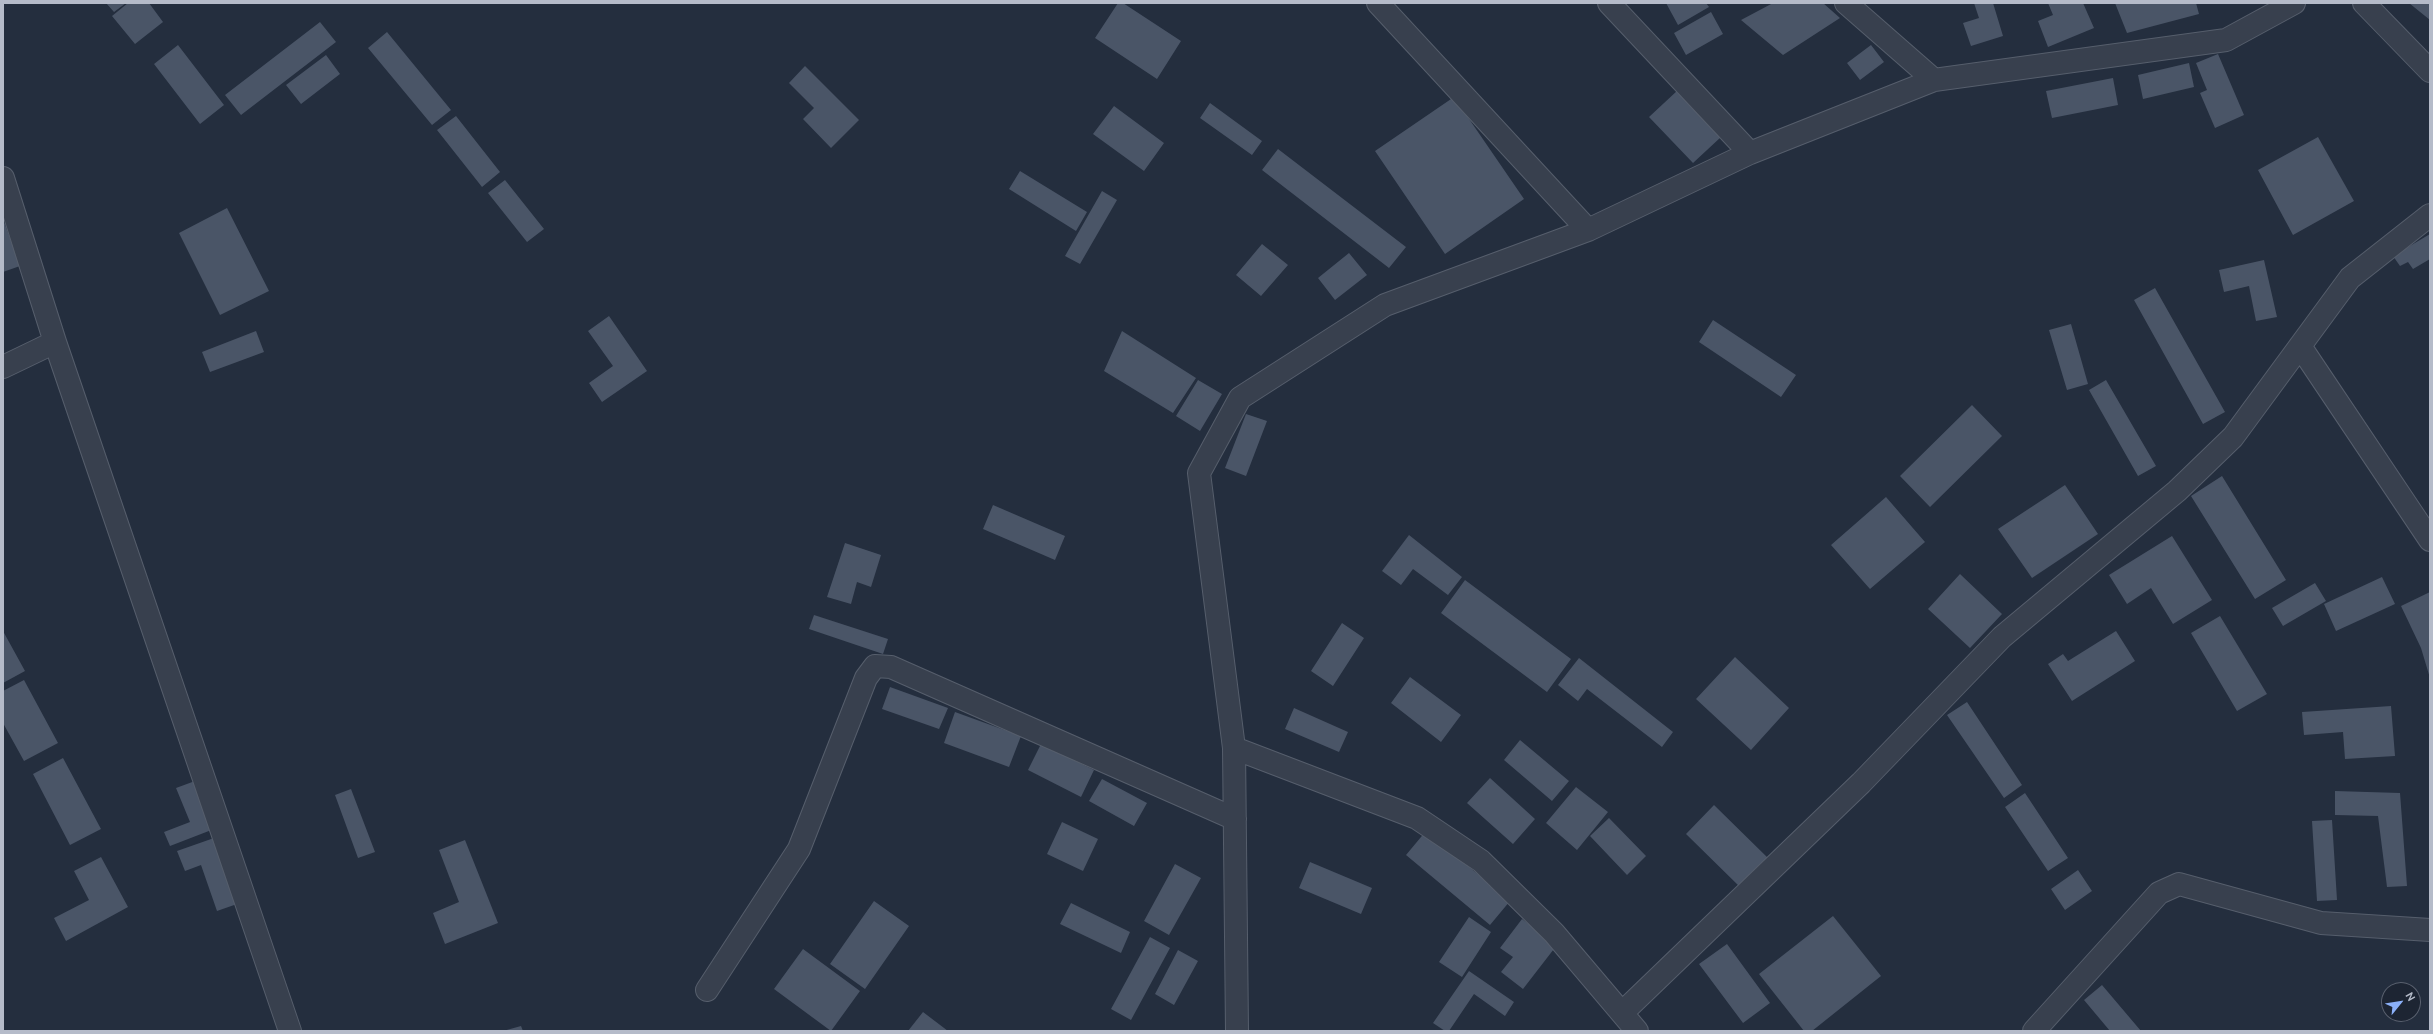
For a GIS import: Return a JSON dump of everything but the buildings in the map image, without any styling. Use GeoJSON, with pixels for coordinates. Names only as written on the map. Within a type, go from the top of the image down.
{"type":"FeatureCollection","features":[{"type":"Feature","properties":{"kind":"street"},"geometry":{"type":"LineString","coordinates":[[1378,3],[1588,230]]}},
{"type":"Feature","properties":{"kind":"street"},"geometry":{"type":"LineString","coordinates":[[1609,3],[1750,153]]}},
{"type":"Feature","properties":{"kind":"street"},"geometry":{"type":"LineString","coordinates":[[1846,3],[1934,80]]}},
{"type":"Feature","properties":{"kind":"street"},"geometry":{"type":"LineString","coordinates":[[1236,1031],[1234,748],[1199,473],[1240,398],[1385,305],[1588,230],[1750,153],[1934,80],[2226,40],[2294,3]]}},
{"type":"Feature","properties":{"kind":"street"},"geometry":{"type":"LineString","coordinates":[[2364,3],[2430,72]]}},
{"type":"Feature","properties":{"kind":"street"},"geometry":{"type":"LineString","coordinates":[[3,178],[55,342],[290,1031]]}},
{"type":"Feature","properties":{"kind":"street"},"geometry":{"type":"LineString","coordinates":[[1623,1012],[1861,783],[2002,637],[2177,491],[2233,437],[2350,278],[2430,215]]}},
{"type":"Feature","properties":{"kind":"street"},"geometry":{"type":"LineString","coordinates":[[3,367],[55,342]]}},
{"type":"Feature","properties":{"kind":"street"},"geometry":{"type":"LineString","coordinates":[[2300,346],[2430,540]]}},
{"type":"Feature","properties":{"kind":"street"},"geometry":{"type":"LineString","coordinates":[[707,990],[798,849],[866,678],[875,666],[891,667],[1235,819]]}},
{"type":"Feature","properties":{"kind":"street"},"geometry":{"type":"LineString","coordinates":[[1234,748],[1417,818],[1474,857],[1554,932],[1623,1012],[1636,1031]]}},
{"type":"Feature","properties":{"kind":"street"},"geometry":{"type":"LineString","coordinates":[[2034,1031],[2159,893],[2179,884],[2321,923],[2430,930]]}}]}
